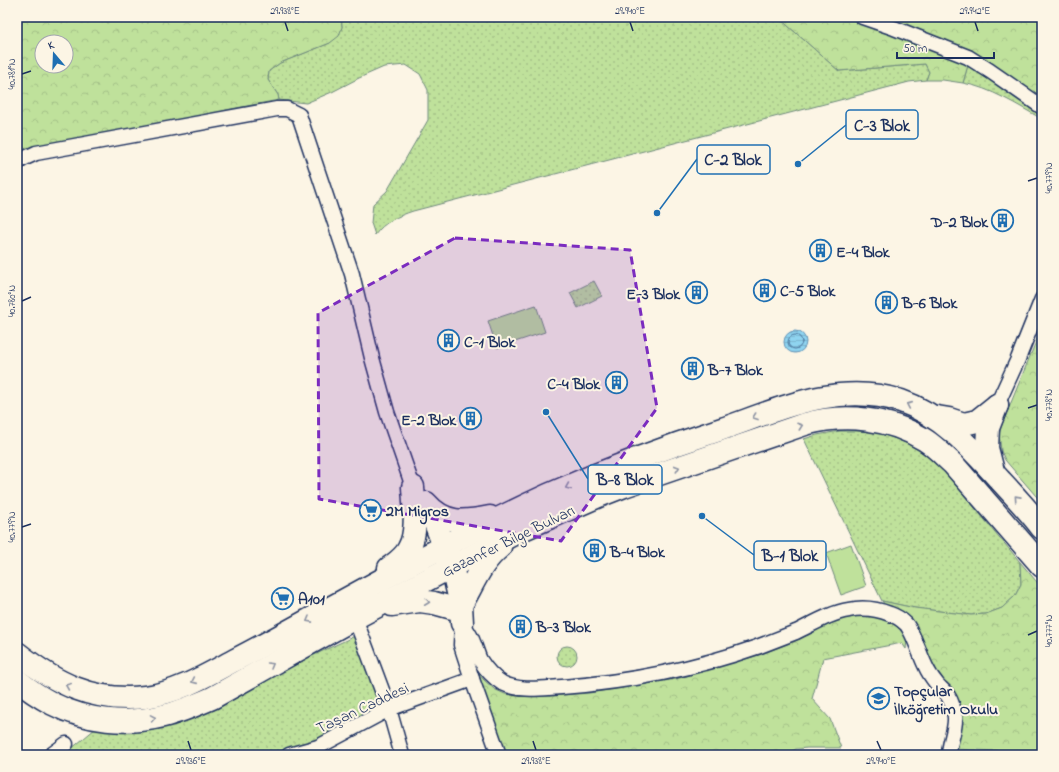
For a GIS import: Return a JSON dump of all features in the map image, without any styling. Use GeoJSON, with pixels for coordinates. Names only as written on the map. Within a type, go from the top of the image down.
{"type":"FeatureCollection","features":[{"type":"Feature","properties":{"kind":"main road","name":"Gazanfer Bilge Bulvarı"},"geometry":{"type":"LineString","coordinates":[[17,653],[49,676],[88,693],[112,697],[133,698],[146,697],[162,693],[204,676],[349,610],[375,608],[444,571],[515,522],[549,495],[669,446],[774,411],[814,399],[852,394],[876,396],[903,402],[932,416],[951,430],[982,460],[1042,528]]}},
{"type":"Feature","properties":{"kind":"main road"},"geometry":{"type":"LineString","coordinates":[[932,416],[949,419],[964,424],[977,421],[997,405]]}},
{"type":"Feature","properties":{"kind":"main road"},"geometry":{"type":"LineString","coordinates":[[994,473],[986,448],[988,428],[997,405]]}},
{"type":"Feature","properties":{"kind":"main road","name":"Gazanfer Bilge Bulvarı"},"geometry":{"type":"LineString","coordinates":[[515,522],[594,498],[624,486],[818,420],[834,418],[860,418],[897,426],[916,435],[939,450],[958,469],[1042,566]]}},
{"type":"Feature","properties":{"kind":"main road"},"geometry":{"type":"LineString","coordinates":[[413,487],[437,550],[458,612]]}},
{"type":"Feature","properties":{"kind":"main road"},"geometry":{"type":"LineString","coordinates":[[422,510],[457,521],[515,522]]}},
{"type":"Feature","properties":{"kind":"main road"},"geometry":{"type":"LineString","coordinates":[[349,610],[405,554],[409,548],[422,510]]}},
{"type":"Feature","properties":{"kind":"main road"},"geometry":{"type":"LineString","coordinates":[[349,610],[437,550],[515,522]]}},
{"type":"Feature","properties":{"kind":"main road"},"geometry":{"type":"LineString","coordinates":[[458,612],[484,562],[496,550],[515,522]]}},
{"type":"Feature","properties":{"kind":"main road"},"geometry":{"type":"LineString","coordinates":[[375,608],[420,601],[434,603],[458,612]]}},
{"type":"Feature","properties":{"kind":"main road","name":"Gazanfer Bilge Bulvarı"},"geometry":{"type":"LineString","coordinates":[[17,680],[52,704],[76,714],[114,720],[151,719],[179,712],[212,698],[349,610]]}},
{"type":"Feature","properties":{"kind":"street"},"geometry":{"type":"LineString","coordinates":[[862,17],[968,57],[1042,107]]}},
{"type":"Feature","properties":{"kind":"street"},"geometry":{"type":"LineString","coordinates":[[17,163],[36,153],[277,109],[287,109],[299,115],[352,274],[372,358],[387,412],[413,487]]}},
{"type":"Feature","properties":{"kind":"street"},"geometry":{"type":"LineString","coordinates":[[997,405],[1018,359],[1042,299]]}},
{"type":"Feature","properties":{"kind":"street"},"geometry":{"type":"LineString","coordinates":[[458,612],[484,666],[503,683],[510,686],[530,689],[616,682],[673,671],[714,661],[756,647],[848,610],[860,608],[881,611],[898,618],[906,624],[928,670],[951,702],[955,722],[949,755]]}},
{"type":"Feature","properties":{"kind":"street"},"geometry":{"type":"LineString","coordinates":[[349,610],[389,709],[402,755]]}},
{"type":"Feature","properties":{"kind":"street"},"geometry":{"type":"LineString","coordinates":[[458,612],[462,645],[472,679],[499,755]]}},
{"type":"Feature","properties":{"kind":"street","name":"Taşan Caddesi"},"geometry":{"type":"LineString","coordinates":[[289,755],[320,751],[389,709],[472,679]]}},
{"type":"Feature","properties":{"kind":"street"},"geometry":{"type":"LineString","coordinates":[[51,755],[66,744]]}},
{"type":"Feature","properties":{"kind":"highlighted area"},"geometry":{"type":"Polygon","coordinates":[[[455,238],[630,250],[657,408],[561,541],[319,499],[318,313],[455,238]]]}},
{"type":"Feature","properties":{"kind":"green space"},"geometry":{"type":"Polygon","coordinates":[[[17,17],[341,17],[342,27],[339,36],[330,43],[280,63],[269,71],[268,80],[278,95],[279,100],[226,110],[135,139],[17,150],[17,17]]]}},
{"type":"Feature","properties":{"kind":"green space"},"geometry":{"type":"Polygon","coordinates":[[[341,17],[778,17],[839,71],[925,64],[929,72],[926,80],[909,82],[413,211],[392,220],[383,226],[375,235],[371,223],[373,204],[387,191],[428,120],[428,90],[420,74],[406,65],[384,67],[306,103],[279,100],[278,95],[268,80],[269,71],[280,63],[330,43],[342,27],[341,17]]]}},
{"type":"Feature","properties":{"kind":"green space"},"geometry":{"type":"Polygon","coordinates":[[[778,17],[851,17],[947,51],[968,65],[963,83],[943,80],[926,80],[929,72],[925,64],[839,71],[778,17]]]}},
{"type":"Feature","properties":{"kind":"green space"},"geometry":{"type":"Polygon","coordinates":[[[875,17],[1042,17],[1042,99],[875,17]]]}},
{"type":"Feature","properties":{"kind":"green space"},"geometry":{"type":"Polygon","coordinates":[[[968,65],[1042,112],[1042,119],[994,93],[963,83],[968,65]]]}},
{"type":"Feature","properties":{"kind":"green space"},"geometry":{"type":"Polygon","coordinates":[[[594,281],[602,296],[578,308],[570,293],[594,281]]]}},
{"type":"Feature","properties":{"kind":"green space"},"geometry":{"type":"Polygon","coordinates":[[[536,305],[545,332],[497,348],[488,321],[536,305]]]}},
{"type":"Feature","properties":{"kind":"green space"},"geometry":{"type":"Polygon","coordinates":[[[1042,327],[1042,503],[1005,460],[1001,451],[999,435],[1042,327]]]}},
{"type":"Feature","properties":{"kind":"green space"},"geometry":{"type":"Polygon","coordinates":[[[840,431],[874,432],[891,437],[908,444],[923,453],[944,471],[1020,562],[1021,584],[1015,596],[1002,608],[986,614],[971,615],[915,608],[882,601],[804,439],[840,431]]]}},
{"type":"Feature","properties":{"kind":"green space"},"geometry":{"type":"Polygon","coordinates":[[[851,544],[866,586],[841,595],[826,553],[851,544]]]}},
{"type":"Feature","properties":{"kind":"green space"},"geometry":{"type":"Polygon","coordinates":[[[1020,562],[1042,588],[1042,753],[954,749],[959,705],[882,601],[915,608],[971,615],[986,614],[1002,608],[1015,596],[1021,584],[1020,562]]]}},
{"type":"Feature","properties":{"kind":"green space"},"geometry":{"type":"Polygon","coordinates":[[[856,615],[879,618],[892,623],[907,640],[906,649],[902,643],[823,658],[812,699],[830,719],[841,748],[796,749],[785,755],[504,755],[471,663],[483,679],[494,689],[505,694],[520,696],[550,696],[589,693],[676,679],[759,655],[795,641],[843,618],[856,615]]]}},
{"type":"Feature","properties":{"kind":"green space"},"geometry":{"type":"Polygon","coordinates":[[[357,635],[382,704],[379,710],[311,744],[271,755],[64,755],[96,728],[269,678],[357,635]]]}},
{"type":"Feature","properties":{"kind":"green space"},"geometry":{"type":"Polygon","coordinates":[[[567,646],[574,649],[577,656],[574,663],[567,666],[560,663],[557,656],[560,649],[567,646]]]}},
{"type":"Feature","properties":{"kind":"water"},"geometry":{"type":"Polygon","coordinates":[[[795,331],[803,334],[806,342],[803,350],[795,353],[787,350],[784,342],[787,334],[795,331]]]}},
{"type":"Feature","properties":{"kind":"place","name":"C-3 Blok"},"geometry":{"type":"Point","coordinates":[798,164]}},
{"type":"Feature","properties":{"kind":"place","name":"C-2 Blok"},"geometry":{"type":"Point","coordinates":[657,213]}},
{"type":"Feature","properties":{"kind":"place","name":"D-2 Blok"},"geometry":{"type":"Point","coordinates":[1003,221]}},
{"type":"Feature","properties":{"kind":"place","name":"E-4 Blok"},"geometry":{"type":"Point","coordinates":[820,251]}},
{"type":"Feature","properties":{"kind":"place","name":"C-5 Blok"},"geometry":{"type":"Point","coordinates":[765,290]}},
{"type":"Feature","properties":{"kind":"place","name":"E-3 Blok"},"geometry":{"type":"Point","coordinates":[696,293]}},
{"type":"Feature","properties":{"kind":"place","name":"B-6 Blok"},"geometry":{"type":"Point","coordinates":[887,302]}},
{"type":"Feature","properties":{"kind":"place","name":"C-1 Blok"},"geometry":{"type":"Point","coordinates":[448,341]}},
{"type":"Feature","properties":{"kind":"place","name":"B-7 Blok"},"geometry":{"type":"Point","coordinates":[692,369]}},
{"type":"Feature","properties":{"kind":"place","name":"C-4 Blok"},"geometry":{"type":"Point","coordinates":[616,383]}},
{"type":"Feature","properties":{"kind":"place","name":"B-8 Blok"},"geometry":{"type":"Point","coordinates":[546,412]}},
{"type":"Feature","properties":{"kind":"place","name":"E-2 Blok"},"geometry":{"type":"Point","coordinates":[471,419]}},
{"type":"Feature","properties":{"kind":"place","name":"2M Migros"},"geometry":{"type":"Point","coordinates":[371,510]}},
{"type":"Feature","properties":{"kind":"place","name":"B-1 Blok"},"geometry":{"type":"Point","coordinates":[702,516]}},
{"type":"Feature","properties":{"kind":"place","name":"B-4 Blok"},"geometry":{"type":"Point","coordinates":[594,551]}},
{"type":"Feature","properties":{"kind":"place","name":"A101"},"geometry":{"type":"Point","coordinates":[283,598]}},
{"type":"Feature","properties":{"kind":"place","name":"B-3 Blok"},"geometry":{"type":"Point","coordinates":[520,626]}},
{"type":"Feature","properties":{"kind":"place","name":"Topçular İlköğretim Okulu"},"geometry":{"type":"Point","coordinates":[878,699]}}]}
